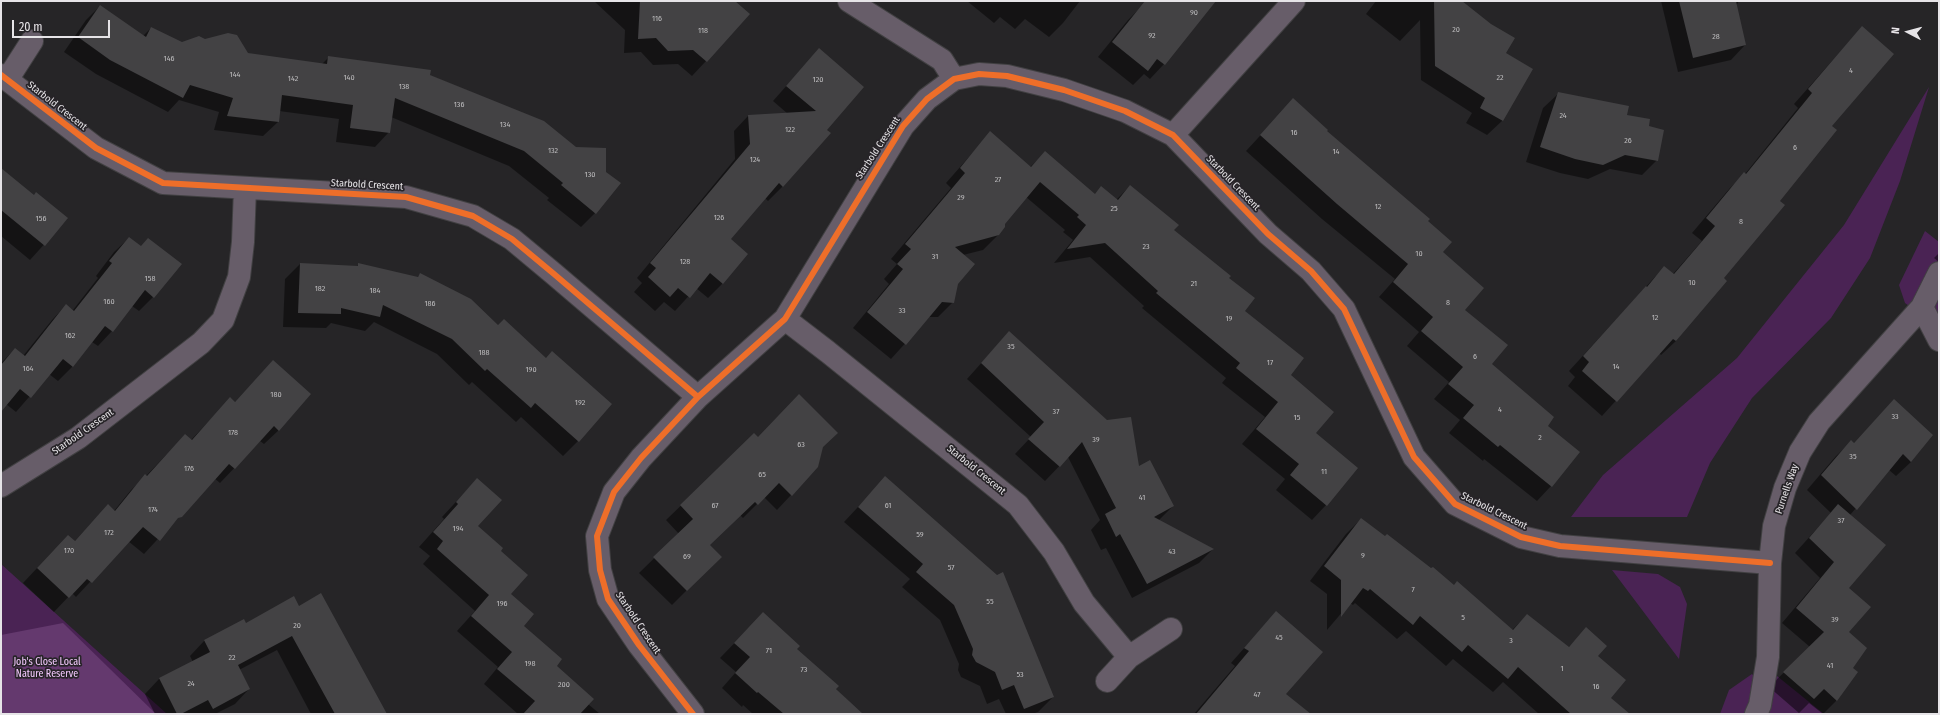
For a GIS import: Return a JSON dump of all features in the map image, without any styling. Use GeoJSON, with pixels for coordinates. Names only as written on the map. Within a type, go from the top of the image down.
{"type":"FeatureCollection","features":[{"type":"Feature","properties":{"kind":"street"},"geometry":{"type":"LineString","coordinates":[[849,1],[942,60],[954,79]]}},
{"type":"Feature","properties":{"kind":"street"},"geometry":{"type":"LineString","coordinates":[[1173,135],[1294,1]]}},
{"type":"Feature","properties":{"kind":"street","name":"Starbold Crescent"},"geometry":{"type":"LineString","coordinates":[[32,41],[4,77],[96,148],[164,183],[406,197],[473,216],[512,239],[698,397]]}},
{"type":"Feature","properties":{"kind":"street","name":"Starbold Crescent"},"geometry":{"type":"LineString","coordinates":[[694,714],[639,645],[608,599],[600,570],[597,536],[614,492],[641,458],[698,397],[785,319],[903,126],[927,99],[954,79],[979,74],[1007,76],[1064,90],[1125,111],[1173,135],[1268,234],[1311,271],[1344,309],[1414,457],[1455,504],[1521,537],[1560,546],[1770,563]]}},
{"type":"Feature","properties":{"kind":"street","name":"Starbold Crescent"},"geometry":{"type":"LineString","coordinates":[[1,486],[78,438],[201,343],[223,320],[239,277],[244,242],[245,188]]}},
{"type":"Feature","properties":{"kind":"street","name":"Purnells Way"},"geometry":{"type":"LineString","coordinates":[[1756,714],[1760,705],[1768,657],[1770,563],[1774,526],[1785,488],[1800,452],[1819,422],[1922,307],[1939,273]]}},
{"type":"Feature","properties":{"kind":"street"},"geometry":{"type":"LineString","coordinates":[[1922,307],[1939,340]]}},
{"type":"Feature","properties":{"kind":"street","name":"Starbold Crescent"},"geometry":{"type":"LineString","coordinates":[[785,319],[1018,505],[1054,552],[1084,603],[1129,657]]}},
{"type":"Feature","properties":{"kind":"street"},"geometry":{"type":"LineString","coordinates":[[1107,682],[1129,657],[1170,629]]}},
{"type":"Feature","properties":{"kind":"green space"},"geometry":{"type":"Polygon","coordinates":[[[1929,87],[1900,181],[1870,258],[1831,318],[1752,398],[1710,463],[1687,517],[1571,517],[1603,475],[1737,358],[1844,225],[1929,87]]]}},
{"type":"Feature","properties":{"kind":"green space"},"geometry":{"type":"Polygon","coordinates":[[[1925,231],[1939,242],[1939,328],[1905,303],[1899,285],[1925,231]]]}},
{"type":"Feature","properties":{"kind":"green space","name":"Job's Close Local Nature Reserve"},"geometry":{"type":"Polygon","coordinates":[[[1,564],[167,714],[1,714],[1,564]]]}},
{"type":"Feature","properties":{"kind":"green space"},"geometry":{"type":"Polygon","coordinates":[[[1612,570],[1658,574],[1680,587],[1687,604],[1679,659],[1612,570]]]}},
{"type":"Feature","properties":{"kind":"green space","name":"Job's Close Local Nature Reserve"},"geometry":{"type":"Polygon","coordinates":[[[63,623],[156,714],[1,714],[1,635],[63,623]]]}},
{"type":"Feature","properties":{"kind":"green space"},"geometry":{"type":"Polygon","coordinates":[[[1752,674],[1760,682],[1777,676],[1824,714],[1720,714],[1729,690],[1752,674]]]}},
{"type":"Feature","properties":{"kind":"building"},"geometry":{"type":"Polygon","coordinates":[[[640,1],[735,1],[750,14],[707,62],[693,50],[668,51],[656,38],[638,39],[640,1]]]}},
{"type":"Feature","properties":{"kind":"building"},"geometry":{"type":"Polygon","coordinates":[[[1145,1],[1216,1],[1165,65],[1157,59],[1148,71],[1112,42],[1145,1]]]}},
{"type":"Feature","properties":{"kind":"building"},"geometry":{"type":"Polygon","coordinates":[[[1434,1],[1462,1],[1491,24],[1515,38],[1506,53],[1533,69],[1503,121],[1480,108],[1485,98],[1435,66],[1434,1]]]}},
{"type":"Feature","properties":{"kind":"building"},"geometry":{"type":"Polygon","coordinates":[[[1679,1],[1736,1],[1746,45],[1693,58],[1679,1]]]}},
{"type":"Feature","properties":{"kind":"building"},"geometry":{"type":"Polygon","coordinates":[[[100,5],[146,37],[151,27],[182,42],[199,36],[205,39],[228,33],[237,35],[248,53],[327,64],[328,56],[431,70],[430,75],[544,121],[576,147],[606,148],[606,172],[621,183],[596,214],[561,185],[563,183],[524,151],[395,98],[390,133],[350,128],[353,105],[282,95],[279,122],[227,116],[233,98],[190,85],[183,98],[110,60],[78,37],[100,5]]]}},
{"type":"Feature","properties":{"kind":"building"},"geometry":{"type":"Polygon","coordinates":[[[1862,26],[1894,54],[1832,126],[1837,130],[1780,201],[1785,205],[1724,278],[1727,281],[1676,341],[1673,339],[1617,402],[1582,371],[1589,362],[1583,356],[1646,286],[1647,287],[1664,266],[1674,274],[1715,226],[1706,218],[1744,172],[1746,174],[1812,93],[1808,89],[1862,26]]]}},
{"type":"Feature","properties":{"kind":"building"},"geometry":{"type":"Polygon","coordinates":[[[819,48],[864,87],[827,130],[831,133],[783,187],[779,183],[731,239],[748,254],[723,284],[710,273],[690,298],[678,288],[670,297],[648,277],[656,268],[650,263],[750,144],[748,115],[816,111],[786,86],[819,48]]]}},
{"type":"Feature","properties":{"kind":"building"},"geometry":{"type":"Polygon","coordinates":[[[1558,92],[1629,106],[1627,115],[1650,119],[1649,126],[1664,130],[1658,161],[1625,155],[1603,165],[1575,159],[1540,147],[1558,92]]]}},
{"type":"Feature","properties":{"kind":"building"},"geometry":{"type":"Polygon","coordinates":[[[1293,98],[1328,130],[1327,131],[1430,219],[1428,221],[1452,242],[1443,252],[1484,288],[1465,310],[1508,345],[1492,364],[1554,417],[1548,426],[1580,452],[1552,487],[1500,445],[1498,447],[1463,418],[1474,405],[1448,384],[1463,367],[1421,331],[1433,317],[1393,282],[1408,264],[1337,204],[1260,135],[1293,98]]]}},
{"type":"Feature","properties":{"kind":"building"},"geometry":{"type":"Polygon","coordinates":[[[990,131],[1031,167],[1045,151],[1095,194],[1101,186],[1118,200],[1130,185],[1179,225],[1174,230],[1231,276],[1229,278],[1255,298],[1245,311],[1304,358],[1291,375],[1334,412],[1316,433],[1358,468],[1327,506],[1290,475],[1299,464],[1256,429],[1278,402],[1236,368],[1240,363],[1156,293],[1158,291],[1105,243],[1067,249],[1086,225],[1077,217],[1079,215],[1040,182],[1005,224],[1005,227],[999,235],[955,247],[975,264],[958,284],[954,303],[942,302],[906,345],[867,312],[903,269],[897,264],[911,249],[905,244],[965,173],[960,168],[990,131]]]}},
{"type":"Feature","properties":{"kind":"building"},"geometry":{"type":"Polygon","coordinates":[[[1,168],[34,195],[36,192],[68,218],[45,246],[1,210],[1,168]]]}},
{"type":"Feature","properties":{"kind":"building"},"geometry":{"type":"Polygon","coordinates":[[[129,237],[141,246],[148,238],[182,264],[154,298],[145,290],[113,332],[105,326],[73,367],[63,359],[31,398],[20,389],[1,412],[1,365],[15,348],[25,356],[66,304],[74,311],[112,263],[109,261],[129,237]]]}},
{"type":"Feature","properties":{"kind":"building"},"geometry":{"type":"Polygon","coordinates":[[[300,263],[358,266],[358,263],[418,277],[420,273],[471,299],[498,325],[504,319],[546,358],[552,351],[612,404],[579,442],[535,403],[531,408],[487,369],[485,371],[452,339],[383,305],[380,317],[341,308],[341,314],[298,313],[300,263]]]}},
{"type":"Feature","properties":{"kind":"building"},"geometry":{"type":"Polygon","coordinates":[[[1009,331],[1107,420],[1131,417],[1139,466],[1150,460],[1174,506],[1154,517],[1214,549],[1147,584],[1120,534],[1116,537],[1105,514],[1116,508],[1082,442],[1060,467],[1028,439],[1044,422],[981,363],[1009,331]]]}},
{"type":"Feature","properties":{"kind":"building"},"geometry":{"type":"Polygon","coordinates":[[[273,360],[311,394],[279,431],[274,426],[235,469],[229,464],[182,517],[178,518],[160,541],[143,527],[92,583],[87,579],[69,598],[37,568],[68,535],[75,541],[108,504],[115,511],[145,474],[147,476],[185,434],[192,440],[230,397],[235,402],[273,360]]]}},
{"type":"Feature","properties":{"kind":"building"},"geometry":{"type":"Polygon","coordinates":[[[799,394],[838,433],[823,447],[818,467],[792,496],[779,483],[758,505],[755,502],[710,545],[722,557],[687,591],[653,557],[693,519],[680,505],[754,433],[758,437],[799,394]]]}},
{"type":"Feature","properties":{"kind":"building"},"geometry":{"type":"Polygon","coordinates":[[[1894,399],[1933,435],[1911,462],[1903,454],[1857,510],[1821,475],[1851,440],[1854,443],[1894,399]]]}},
{"type":"Feature","properties":{"kind":"building"},"geometry":{"type":"Polygon","coordinates":[[[885,476],[997,575],[1003,572],[1054,697],[1024,709],[1014,685],[1002,690],[995,672],[976,662],[972,655],[973,649],[954,605],[916,572],[923,564],[858,507],[885,476]]]}},
{"type":"Feature","properties":{"kind":"building"},"geometry":{"type":"Polygon","coordinates":[[[477,478],[502,500],[478,526],[503,548],[501,551],[528,575],[511,594],[534,614],[524,626],[562,659],[557,666],[594,699],[580,714],[523,714],[535,701],[497,669],[512,652],[471,616],[489,595],[437,549],[443,541],[433,532],[458,504],[456,502],[477,478]]]}},
{"type":"Feature","properties":{"kind":"building"},"geometry":{"type":"Polygon","coordinates":[[[1838,504],[1886,545],[1849,588],[1871,607],[1849,632],[1867,648],[1853,668],[1858,672],[1837,701],[1824,689],[1814,699],[1783,672],[1824,632],[1796,608],[1834,562],[1809,538],[1838,504]]]}},
{"type":"Feature","properties":{"kind":"building"},"geometry":{"type":"Polygon","coordinates":[[[1361,518],[1385,536],[1387,534],[1431,568],[1433,567],[1454,585],[1457,581],[1513,630],[1527,614],[1569,647],[1586,627],[1607,646],[1598,656],[1626,680],[1611,698],[1630,714],[1571,714],[1518,667],[1508,679],[1468,645],[1462,652],[1420,616],[1413,625],[1370,589],[1368,591],[1363,588],[1341,617],[1341,580],[1324,566],[1361,518]]]}},
{"type":"Feature","properties":{"kind":"building"},"geometry":{"type":"Polygon","coordinates":[[[321,593],[387,714],[335,714],[292,636],[238,665],[250,689],[213,709],[208,700],[181,714],[177,714],[159,678],[210,652],[204,640],[244,619],[246,623],[294,596],[299,606],[321,593]]]}},
{"type":"Feature","properties":{"kind":"building"},"geometry":{"type":"Polygon","coordinates":[[[1276,611],[1323,652],[1286,694],[1311,714],[1196,714],[1249,651],[1244,648],[1276,611]]]}},
{"type":"Feature","properties":{"kind":"building"},"geometry":{"type":"Polygon","coordinates":[[[763,612],[800,646],[797,649],[839,686],[836,689],[863,714],[784,714],[758,692],[757,693],[735,673],[750,657],[734,643],[763,612]]]}},
{"type":"Feature","properties":{"kind":"cycle path"},"geometry":{"type":"LineString","coordinates":[[693,714],[639,645],[608,599],[600,570],[597,536],[614,492],[641,458],[698,397],[785,319],[903,126],[927,99],[954,79],[979,74],[1007,76],[1064,90],[1125,111],[1173,135],[1268,234],[1311,271],[1344,309],[1414,457],[1455,504],[1521,537],[1560,546],[1770,563]]}},
{"type":"Feature","properties":{"kind":"cycle path"},"geometry":{"type":"LineString","coordinates":[[1,75],[96,148],[163,183],[406,197],[473,216],[512,239],[698,397]]}}]}
